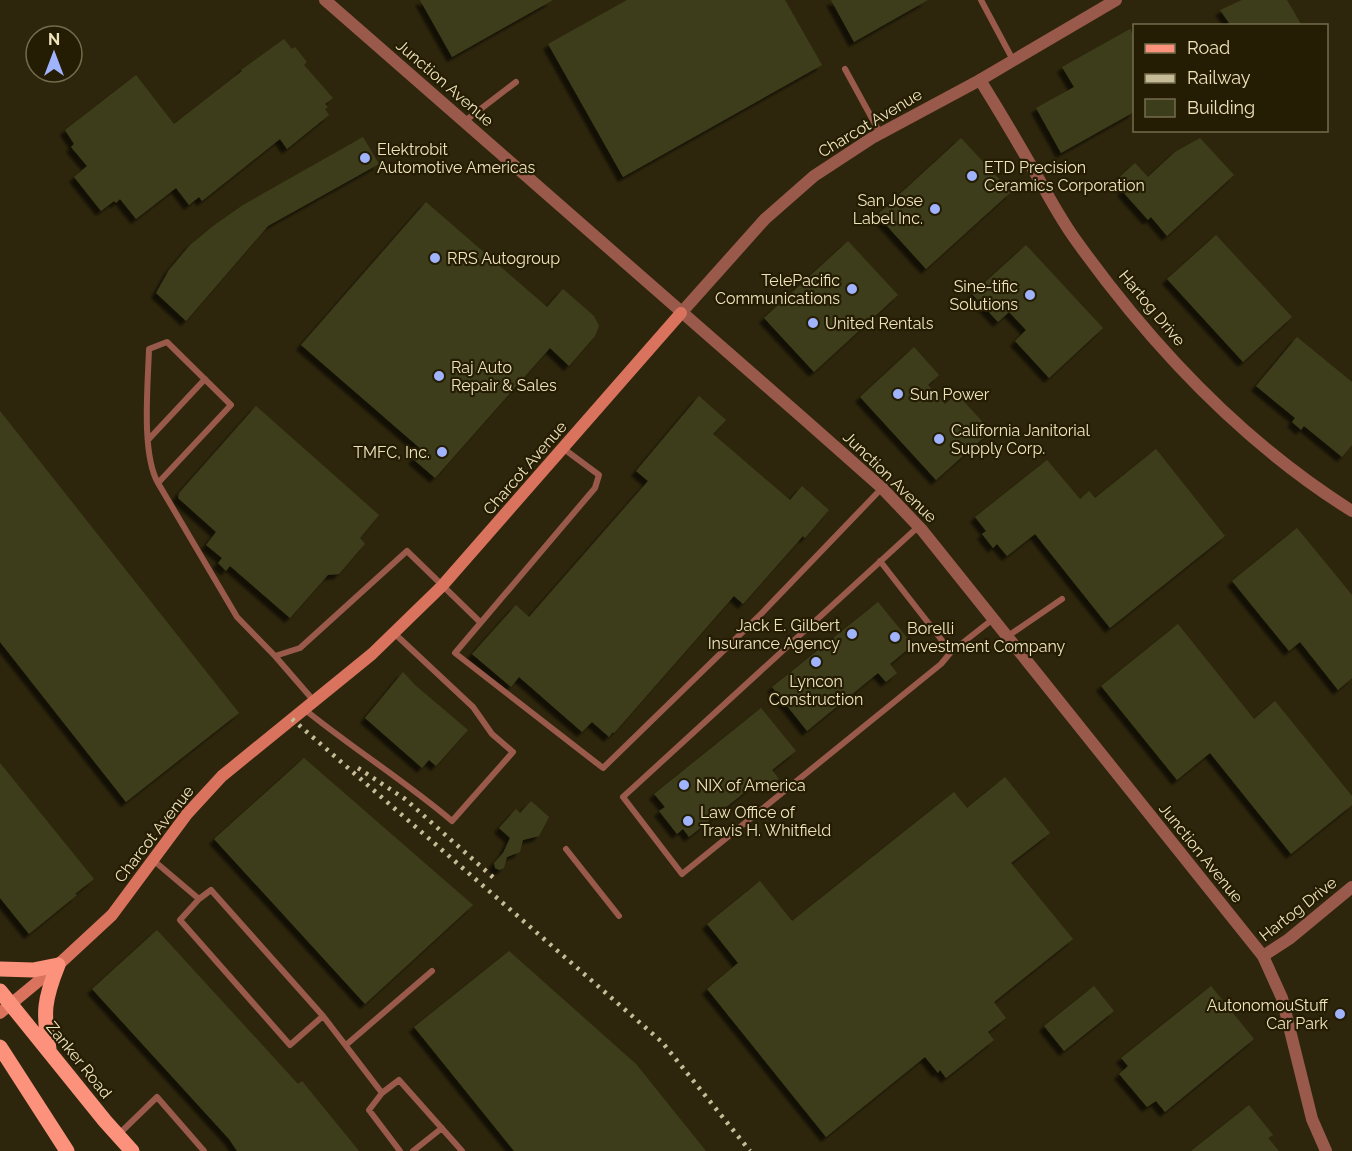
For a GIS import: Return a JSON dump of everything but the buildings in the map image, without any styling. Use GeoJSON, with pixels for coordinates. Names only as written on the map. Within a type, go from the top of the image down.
{"type":"FeatureCollection","features":[{"type":"Feature","properties":{"kind":"main road","name":"Charcot Avenue"},"geometry":{"type":"LineString","coordinates":[[5,1009],[58,965],[112,915],[187,814],[222,776],[394,633],[442,586],[681,313]]}},
{"type":"Feature","properties":{"kind":"main road"},"geometry":{"type":"LineString","coordinates":[[0,969],[33,970],[58,965]]}},
{"type":"Feature","properties":{"kind":"main road"},"geometry":{"type":"LineString","coordinates":[[50,1053],[44,1022],[46,993],[58,965]]}},
{"type":"Feature","properties":{"kind":"main road","name":"Zanker Road"},"geometry":{"type":"LineString","coordinates":[[0,991],[5,1009],[50,1053],[132,1151]]}},
{"type":"Feature","properties":{"kind":"main road"},"geometry":{"type":"LineString","coordinates":[[0,1047],[8,1066],[67,1151]]}},
{"type":"Feature","properties":{"kind":"street","name":"Junction Avenue"},"geometry":{"type":"LineString","coordinates":[[325,0],[882,488],[919,526],[1263,956],[1282,998],[1312,1119],[1326,1151]]}},
{"type":"Feature","properties":{"kind":"street","name":"Charcot Avenue"},"geometry":{"type":"LineString","coordinates":[[681,313],[765,219],[814,176],[880,133],[980,80],[1116,0]]}},
{"type":"Feature","properties":{"kind":"street","name":"Hartog Drive"},"geometry":{"type":"LineString","coordinates":[[980,80],[1070,231],[1139,320],[1181,369],[1255,440],[1352,511]]}},
{"type":"Feature","properties":{"kind":"street","name":"Hartog Drive"},"geometry":{"type":"LineString","coordinates":[[1263,956],[1289,939],[1352,887]]}},
{"type":"Feature","properties":{"kind":"lane"},"geometry":{"type":"LineString","coordinates":[[981,0],[1014,60]]}},
{"type":"Feature","properties":{"kind":"lane"},"geometry":{"type":"LineString","coordinates":[[845,69],[880,133]]}},
{"type":"Feature","properties":{"kind":"lane"},"geometry":{"type":"LineString","coordinates":[[465,121],[516,82]]}},
{"type":"Feature","properties":{"kind":"lane"},"geometry":{"type":"LineString","coordinates":[[158,483],[231,405],[167,342],[149,349],[147,429],[153,475],[237,617],[314,701]]}},
{"type":"Feature","properties":{"kind":"lane"},"geometry":{"type":"LineString","coordinates":[[148,440],[205,379]]}},
{"type":"Feature","properties":{"kind":"lane"},"geometry":{"type":"LineString","coordinates":[[564,449],[599,475],[595,488],[455,653],[603,768],[758,617],[882,488]]}},
{"type":"Feature","properties":{"kind":"lane"},"geometry":{"type":"LineString","coordinates":[[919,526],[623,797],[682,874],[941,664],[951,652],[993,619]]}},
{"type":"Feature","properties":{"kind":"lane"},"geometry":{"type":"LineString","coordinates":[[275,656],[300,648],[407,551],[480,622]]}},
{"type":"Feature","properties":{"kind":"lane"},"geometry":{"type":"LineString","coordinates":[[880,561],[951,652]]}},
{"type":"Feature","properties":{"kind":"lane"},"geometry":{"type":"LineString","coordinates":[[1008,636],[1062,599]]}},
{"type":"Feature","properties":{"kind":"lane"},"geometry":{"type":"LineString","coordinates":[[304,709],[338,736],[413,788],[452,821],[513,752],[492,734],[473,707],[394,633]]}},
{"type":"Feature","properties":{"kind":"lane"},"geometry":{"type":"LineString","coordinates":[[566,849],[619,916]]}},
{"type":"Feature","properties":{"kind":"lane"},"geometry":{"type":"LineString","coordinates":[[153,860],[199,899]]}},
{"type":"Feature","properties":{"kind":"lane"},"geometry":{"type":"LineString","coordinates":[[323,1016],[290,1045],[180,920],[199,899],[211,890],[323,1016],[382,1093]]}},
{"type":"Feature","properties":{"kind":"lane"},"geometry":{"type":"LineString","coordinates":[[346,1045],[432,971]]}},
{"type":"Feature","properties":{"kind":"lane"},"geometry":{"type":"LineString","coordinates":[[400,1151],[369,1110],[382,1093],[399,1080],[462,1151]]}},
{"type":"Feature","properties":{"kind":"lane"},"geometry":{"type":"LineString","coordinates":[[118,1135],[157,1097],[204,1151]]}},
{"type":"Feature","properties":{"kind":"lane"},"geometry":{"type":"LineString","coordinates":[[413,1151],[442,1128]]}},
{"type":"Feature","properties":{"kind":"railway"},"geometry":{"type":"LineString","coordinates":[[292,719],[662,1042],[750,1151]]}},
{"type":"Feature","properties":{"kind":"railway"},"geometry":{"type":"LineString","coordinates":[[358,768],[405,799],[495,879]]}},
{"type":"Feature","properties":{"kind":"place","name":"Elektrobit Automotive Americas"},"geometry":{"type":"Point","coordinates":[365,158]}},
{"type":"Feature","properties":{"kind":"place","name":"ETD Precision Ceramics Corporation"},"geometry":{"type":"Point","coordinates":[972,176]}},
{"type":"Feature","properties":{"kind":"place","name":"San Jose Label Inc."},"geometry":{"type":"Point","coordinates":[935,209]}},
{"type":"Feature","properties":{"kind":"place","name":"RRS Autogroup"},"geometry":{"type":"Point","coordinates":[435,258]}},
{"type":"Feature","properties":{"kind":"place","name":"TelePacific Communications"},"geometry":{"type":"Point","coordinates":[852,289]}},
{"type":"Feature","properties":{"kind":"place","name":"Sine-tific Solutions"},"geometry":{"type":"Point","coordinates":[1030,295]}},
{"type":"Feature","properties":{"kind":"place","name":"United Rentals"},"geometry":{"type":"Point","coordinates":[813,323]}},
{"type":"Feature","properties":{"kind":"place","name":"Raj Auto Repair & Sales"},"geometry":{"type":"Point","coordinates":[439,376]}},
{"type":"Feature","properties":{"kind":"place","name":"Sun Power"},"geometry":{"type":"Point","coordinates":[898,394]}},
{"type":"Feature","properties":{"kind":"place","name":"California Janitorial Supply Corp."},"geometry":{"type":"Point","coordinates":[939,439]}},
{"type":"Feature","properties":{"kind":"place","name":"TMFC, Inc."},"geometry":{"type":"Point","coordinates":[442,452]}},
{"type":"Feature","properties":{"kind":"place","name":"Jack E. Gilbert Insurance Agency"},"geometry":{"type":"Point","coordinates":[852,634]}},
{"type":"Feature","properties":{"kind":"place","name":"Borelli Investment Company"},"geometry":{"type":"Point","coordinates":[895,637]}},
{"type":"Feature","properties":{"kind":"place","name":"Lyncon Construction"},"geometry":{"type":"Point","coordinates":[816,662]}},
{"type":"Feature","properties":{"kind":"place","name":"NIX of America"},"geometry":{"type":"Point","coordinates":[684,785]}},
{"type":"Feature","properties":{"kind":"place","name":"Law Office of Travis H. Whitfield"},"geometry":{"type":"Point","coordinates":[688,821]}},
{"type":"Feature","properties":{"kind":"place","name":"AutonomouStuff Car Park"},"geometry":{"type":"Point","coordinates":[1340,1014]}}]}
